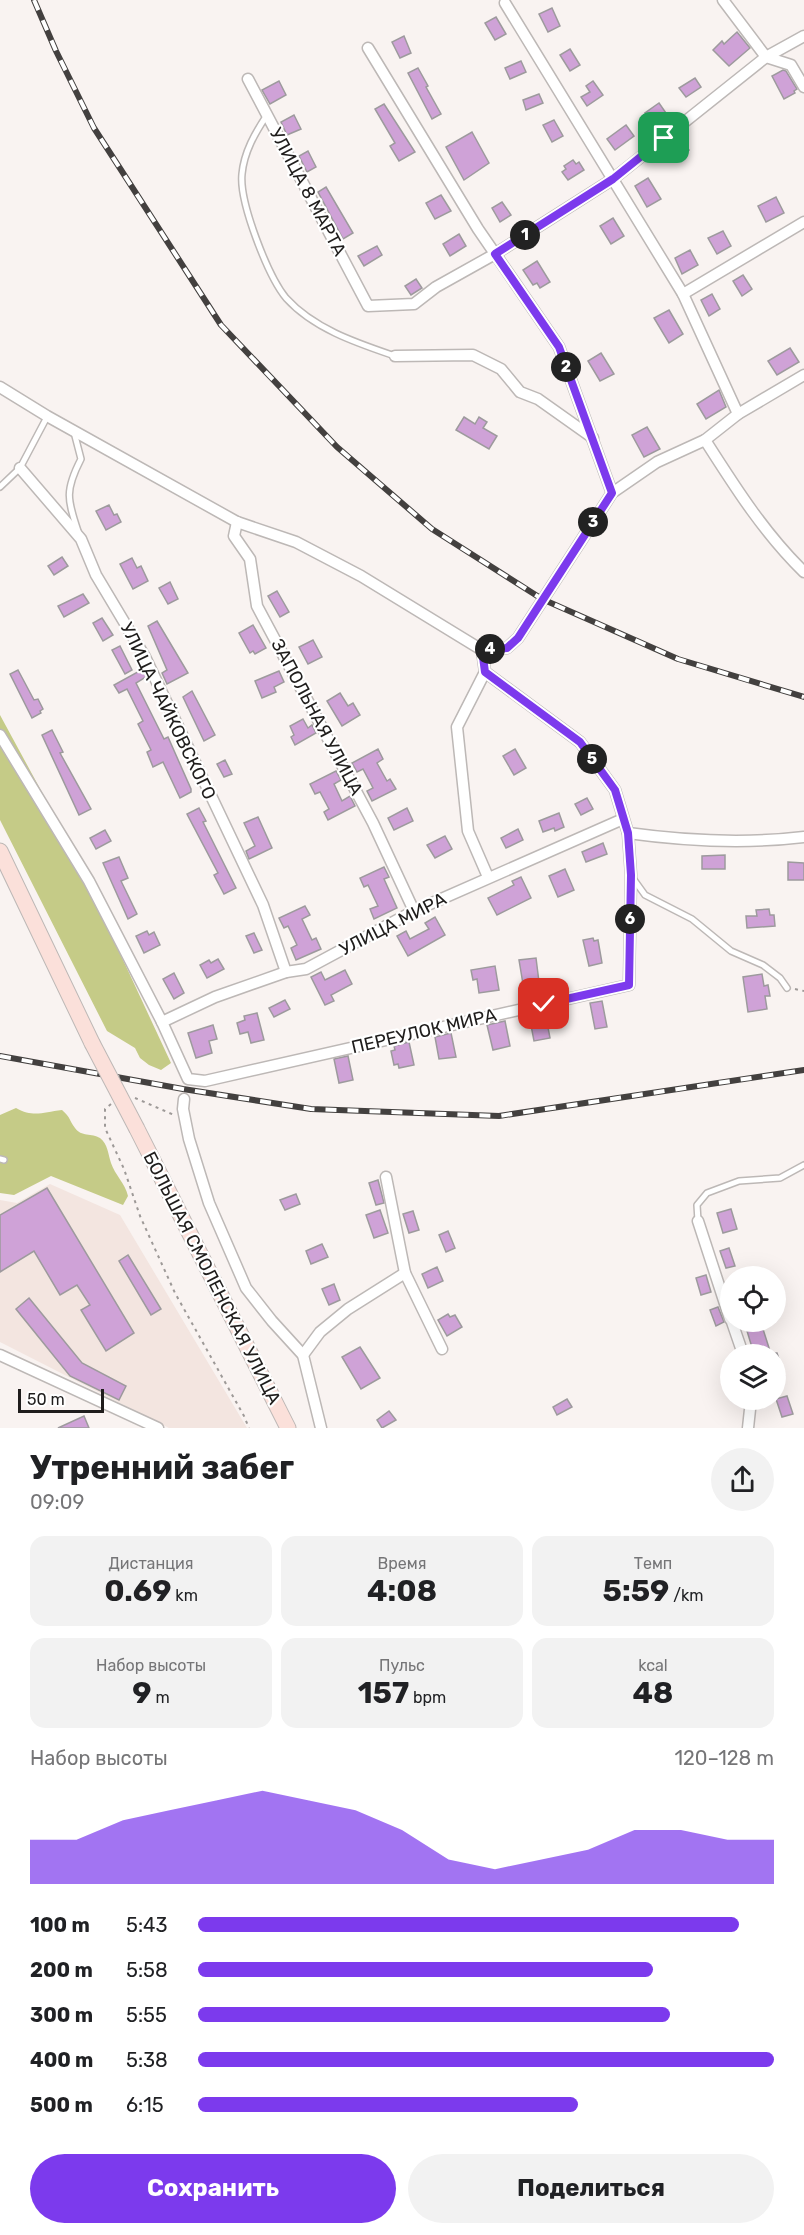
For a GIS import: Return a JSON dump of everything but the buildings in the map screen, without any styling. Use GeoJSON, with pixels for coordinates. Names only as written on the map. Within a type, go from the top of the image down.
{"type":"FeatureCollection","features":[{"type":"Feature","properties":{"kind":"main road","name":"БОЛЬШАЯ СМОЛЕНСКАЯ УЛИЦА"},"geometry":{"type":"LineString","coordinates":[[0,851],[92,1043],[288,1428]]}},
{"type":"Feature","properties":{"kind":"street"},"geometry":{"type":"LineString","coordinates":[[723,0],[766,57],[791,65],[804,87]]}},
{"type":"Feature","properties":{"kind":"street"},"geometry":{"type":"LineString","coordinates":[[505,3],[682,294],[738,414]]}},
{"type":"Feature","properties":{"kind":"street"},"geometry":{"type":"LineString","coordinates":[[495,254],[613,179],[766,57],[804,36]]}},
{"type":"Feature","properties":{"kind":"street"},"geometry":{"type":"LineString","coordinates":[[368,48],[495,254],[559,347],[612,493]]}},
{"type":"Feature","properties":{"kind":"street","name":"УЛИЦА 8 МАРТА"},"geometry":{"type":"LineString","coordinates":[[248,79],[368,306],[414,304],[435,287],[495,254]]}},
{"type":"Feature","properties":{"kind":"street"},"geometry":{"type":"LineString","coordinates":[[682,294],[804,222]]}},
{"type":"Feature","properties":{"kind":"street"},"geometry":{"type":"LineString","coordinates":[[395,356],[474,355],[501,369],[520,392],[538,399],[593,438]]}},
{"type":"Feature","properties":{"kind":"street"},"geometry":{"type":"LineString","coordinates":[[0,387],[47,416],[237,522],[296,543],[361,576],[482,650],[507,648],[518,638],[612,493],[657,462],[705,440],[738,414],[804,375]]}},
{"type":"Feature","properties":{"kind":"street"},"geometry":{"type":"LineString","coordinates":[[705,440],[746,504],[779,548],[804,572]]}},
{"type":"Feature","properties":{"kind":"street","name":"УЛИЦА ЧАЙКОВСКОГО"},"geometry":{"type":"LineString","coordinates":[[20,468],[81,539],[96,574],[145,657],[263,905],[286,972]]}},
{"type":"Feature","properties":{"kind":"street","name":"ЗАПОЛЬНАЯ УЛИЦА"},"geometry":{"type":"LineString","coordinates":[[237,522],[234,536],[250,559],[257,606],[373,823],[414,911]]}},
{"type":"Feature","properties":{"kind":"street"},"geometry":{"type":"LineString","coordinates":[[482,650],[485,672],[457,727],[468,831],[488,877]]}},
{"type":"Feature","properties":{"kind":"street","name":"ПЕРЕУЛОК МИРА"},"geometry":{"type":"LineString","coordinates":[[162,1022],[188,1079],[206,1081],[629,985],[631,875],[628,833],[615,790],[580,742],[485,672]]}},
{"type":"Feature","properties":{"kind":"street"},"geometry":{"type":"LineString","coordinates":[[0,735],[89,880],[162,1022]]}},
{"type":"Feature","properties":{"kind":"street","name":"УЛИЦА МИРА"},"geometry":{"type":"LineString","coordinates":[[162,1022],[215,997],[286,972],[306,969],[414,911],[623,819]]}},
{"type":"Feature","properties":{"kind":"street"},"geometry":{"type":"LineString","coordinates":[[628,833],[675,840],[772,841],[804,837]]}},
{"type":"Feature","properties":{"kind":"street"},"geometry":{"type":"LineString","coordinates":[[184,1099],[185,1118],[209,1203],[246,1288],[303,1355],[321,1428]]}},
{"type":"Feature","properties":{"kind":"street"},"geometry":{"type":"LineString","coordinates":[[386,1177],[405,1273],[442,1349]]}},
{"type":"Feature","properties":{"kind":"street"},"geometry":{"type":"LineString","coordinates":[[698,1221],[720,1287]]}},
{"type":"Feature","properties":{"kind":"street"},"geometry":{"type":"LineString","coordinates":[[303,1355],[320,1332],[348,1309],[405,1273]]}},
{"type":"Feature","properties":{"kind":"street"},"geometry":{"type":"LineString","coordinates":[[0,1355],[153,1427]]}},
{"type":"Feature","properties":{"kind":"street"},"geometry":{"type":"LineString","coordinates":[[748,1428],[750,1410]]}},
{"type":"Feature","properties":{"kind":"lane"},"geometry":{"type":"LineString","coordinates":[[267,115],[251,140],[242,172],[242,187],[263,257],[286,297],[316,322],[353,342],[395,356]]}},
{"type":"Feature","properties":{"kind":"lane"},"geometry":{"type":"LineString","coordinates":[[0,487],[20,468],[47,416]]}},
{"type":"Feature","properties":{"kind":"lane"},"geometry":{"type":"LineString","coordinates":[[74,431],[81,459],[69,482],[70,508],[81,539]]}},
{"type":"Feature","properties":{"kind":"lane"},"geometry":{"type":"LineString","coordinates":[[631,875],[645,895],[692,919],[731,951],[763,965],[780,978],[787,988]]}},
{"type":"Feature","properties":{"kind":"lane"},"geometry":{"type":"LineString","coordinates":[[698,1221],[697,1205],[707,1193],[740,1181],[780,1178],[804,1165]]}},
{"type":"Feature","properties":{"kind":"path"},"geometry":{"type":"LineString","coordinates":[[126,1099],[138,1097],[178,1118],[185,1118]]}},
{"type":"Feature","properties":{"kind":"path"},"geometry":{"type":"LineString","coordinates":[[114,1100],[105,1109],[105,1128],[124,1169],[140,1216],[175,1293],[249,1428]]}},
{"type":"Feature","properties":{"kind":"shaded area"},"geometry":{"type":"Polygon","coordinates":[[[50,1184],[120,1215],[247,1428],[169,1428],[0,1342],[0,1200],[17,1203],[50,1184]]]}},
{"type":"Feature","properties":{"kind":"green space"},"geometry":{"type":"Polygon","coordinates":[[[0,715],[63,831],[171,1063],[161,1070],[149,1065],[140,1058],[135,1048],[107,1031],[0,820],[0,715]]]}},
{"type":"Feature","properties":{"kind":"green space"},"geometry":{"type":"Polygon","coordinates":[[[16,1108],[33,1114],[62,1110],[77,1131],[103,1140],[113,1167],[127,1191],[128,1196],[123,1205],[51,1176],[14,1195],[0,1193],[0,1115],[16,1108]]]}},
{"type":"Feature","properties":{"kind":"railway"},"geometry":{"type":"LineString","coordinates":[[34,0],[94,128],[221,325],[337,447],[432,529],[542,599],[678,659],[804,697]]}},
{"type":"Feature","properties":{"kind":"railway"},"geometry":{"type":"LineString","coordinates":[[0,1056],[311,1109],[499,1116],[804,1070]]}},
{"type":"Feature","properties":{"kind":"route"},"geometry":{"type":"LineString","coordinates":[[544,1004],[629,985],[631,875],[628,833],[615,790],[580,742],[485,672],[482,650],[507,648],[518,638],[612,493],[559,347],[495,254],[613,179],[664,138]]}}]}
